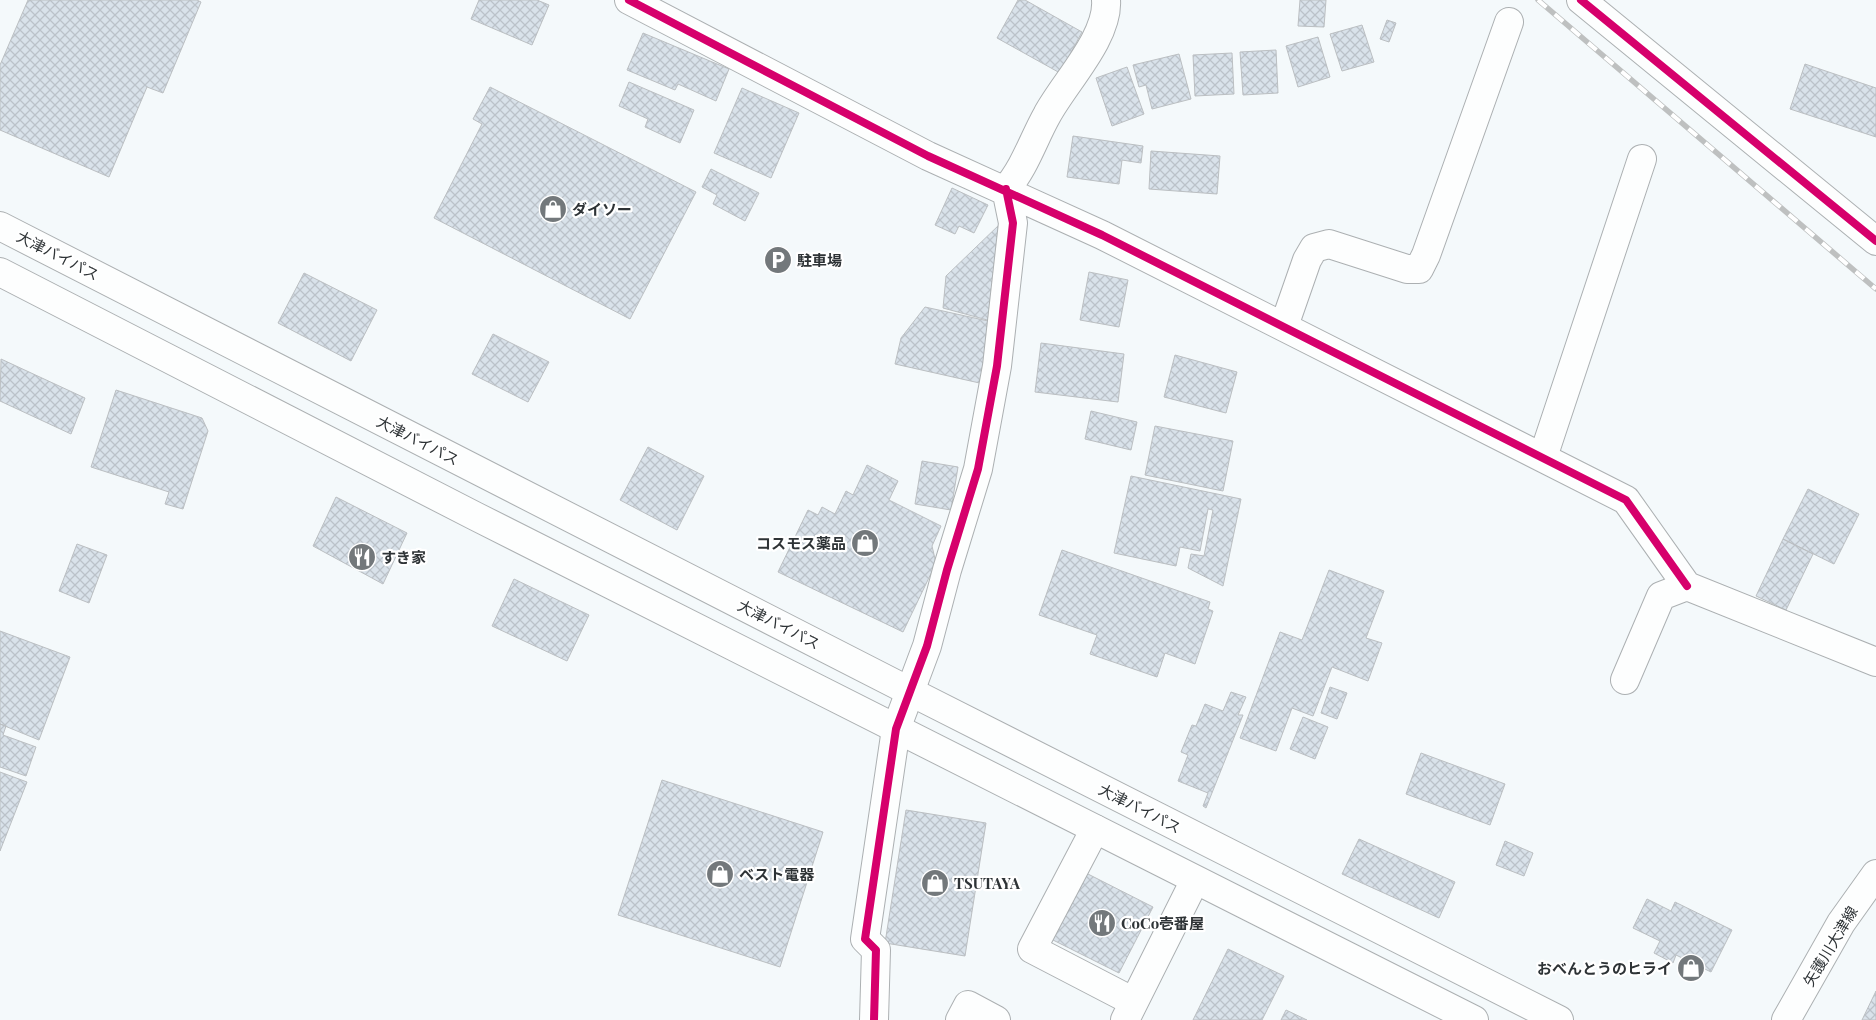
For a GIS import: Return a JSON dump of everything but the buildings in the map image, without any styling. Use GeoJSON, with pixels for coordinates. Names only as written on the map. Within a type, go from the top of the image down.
{"type":"FeatureCollection","features":[{"type":"Feature","properties":{"kind":"main road"},"geometry":{"type":"LineString","coordinates":[[629,0],[928,156],[988,184],[1006,189],[1284,326],[1626,500],[1687,586],[1876,662]]}},
{"type":"Feature","properties":{"kind":"main road"},"geometry":{"type":"LineString","coordinates":[[1006,189],[1018,175],[1047,114],[1099,32],[1107,10],[1106,0]]}},
{"type":"Feature","properties":{"kind":"main road"},"geometry":{"type":"LineString","coordinates":[[1581,0],[1876,241]]}},
{"type":"Feature","properties":{"kind":"main road"},"geometry":{"type":"LineString","coordinates":[[1284,326],[1306,260],[1314,248],[1329,244],[1408,269],[1419,269],[1426,255],[1510,22]]}},
{"type":"Feature","properties":{"kind":"main road"},"geometry":{"type":"LineString","coordinates":[[1543,457],[1642,159]]}},
{"type":"Feature","properties":{"kind":"main road"},"geometry":{"type":"LineString","coordinates":[[874,1020],[876,950],[865,939],[896,729],[927,646],[978,469],[997,366],[1013,223],[1006,189]]}},
{"type":"Feature","properties":{"kind":"main road","name":"大津バイパス"},"geometry":{"type":"LineString","coordinates":[[0,226],[911,692],[1559,1020]]}},
{"type":"Feature","properties":{"kind":"main road"},"geometry":{"type":"LineString","coordinates":[[0,272],[475,516],[1474,1020]]}},
{"type":"Feature","properties":{"kind":"main road"},"geometry":{"type":"LineString","coordinates":[[1626,680],[1661,596],[1687,586]]}},
{"type":"Feature","properties":{"kind":"main road"},"geometry":{"type":"LineString","coordinates":[[1095,829],[1032,949],[1130,1011],[1195,880]]}},
{"type":"Feature","properties":{"kind":"main road","name":"矢護川大津線"},"geometry":{"type":"LineString","coordinates":[[1786,1020],[1841,923],[1876,874]]}},
{"type":"Feature","properties":{"kind":"main road"},"geometry":{"type":"LineString","coordinates":[[960,1020],[968,1006],[996,1020]]}},
{"type":"Feature","properties":{"kind":"railway"},"geometry":{"type":"LineString","coordinates":[[1538,0],[1876,289]]}},
{"type":"Feature","properties":{"kind":"cycle path"},"geometry":{"type":"LineString","coordinates":[[629,0],[928,156],[1102,235],[1626,500],[1687,586]]}},
{"type":"Feature","properties":{"kind":"cycle path"},"geometry":{"type":"LineString","coordinates":[[1581,0],[1876,241]]}},
{"type":"Feature","properties":{"kind":"cycle path"},"geometry":{"type":"LineString","coordinates":[[874,1020],[876,950],[865,939],[896,729],[927,646],[947,570],[978,469],[997,366],[1013,223],[1006,189]]}},
{"type":"Feature","properties":{"kind":"place","name":"ダイソー"},"geometry":{"type":"Point","coordinates":[553,209]}},
{"type":"Feature","properties":{"kind":"place","name":"駐車場"},"geometry":{"type":"Point","coordinates":[778,260]}},
{"type":"Feature","properties":{"kind":"place","name":"コスモス薬品"},"geometry":{"type":"Point","coordinates":[865,543]}},
{"type":"Feature","properties":{"kind":"place","name":"すき家"},"geometry":{"type":"Point","coordinates":[362,557]}},
{"type":"Feature","properties":{"kind":"place","name":"ベスト電器"},"geometry":{"type":"Point","coordinates":[720,874]}},
{"type":"Feature","properties":{"kind":"place","name":"TSUTAYA"},"geometry":{"type":"Point","coordinates":[935,883]}},
{"type":"Feature","properties":{"kind":"place","name":"CoCo壱番屋"},"geometry":{"type":"Point","coordinates":[1102,923]}},
{"type":"Feature","properties":{"kind":"place","name":"おべんとうのヒライ"},"geometry":{"type":"Point","coordinates":[1691,968]}}]}
